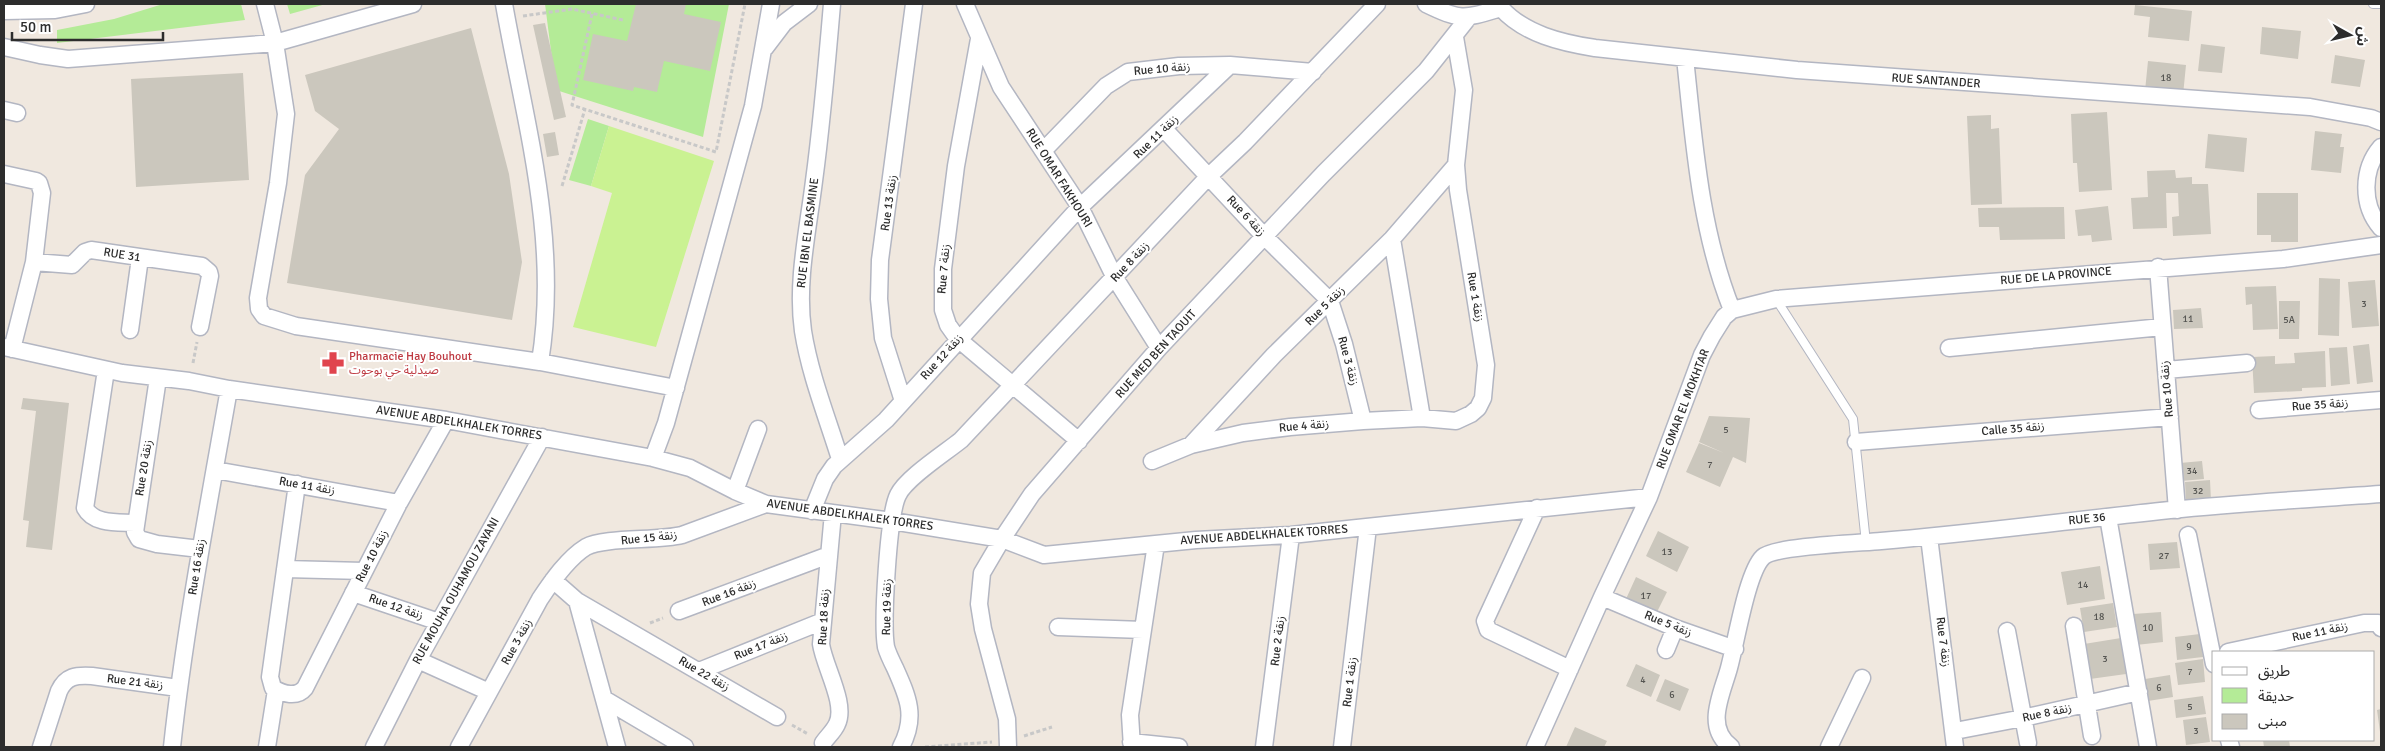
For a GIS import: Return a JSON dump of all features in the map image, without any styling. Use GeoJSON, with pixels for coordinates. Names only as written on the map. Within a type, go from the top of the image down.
{"type":"FeatureCollection","features":[{"type":"Feature","properties":{"kind":"street"},"geometry":{"type":"LineString","coordinates":[[4,11],[55,10],[86,4]]}},
{"type":"Feature","properties":{"kind":"street"},"geometry":{"type":"LineString","coordinates":[[265,4],[275,43],[286,114],[278,183],[258,298],[261,313],[280,322],[296,326],[540,362],[676,388]]}},
{"type":"Feature","properties":{"kind":"street"},"geometry":{"type":"LineString","coordinates":[[4,46],[40,56],[68,59],[275,43],[413,4]]}},
{"type":"Feature","properties":{"kind":"street"},"geometry":{"type":"LineString","coordinates":[[653,458],[676,388],[746,132],[771,4]]}},
{"type":"Feature","properties":{"kind":"street"},"geometry":{"type":"LineString","coordinates":[[762,51],[784,23],[809,4]]}},
{"type":"Feature","properties":{"kind":"street","name":"RUE IBN EL BASMINE"},"geometry":{"type":"LineString","coordinates":[[832,4],[823,113],[803,269],[801,307],[803,331],[810,363],[840,459]]}},
{"type":"Feature","properties":{"kind":"street","name":"Rue 13 زنقة"},"geometry":{"type":"LineString","coordinates":[[903,401],[883,338],[880,281],[914,4]]}},
{"type":"Feature","properties":{"kind":"street","name":"RUE OMAR FAKHOURI"},"geometry":{"type":"LineString","coordinates":[[965,4],[1002,87],[1080,207],[1115,278],[1159,348]]}},
{"type":"Feature","properties":{"kind":"street","name":"Rue 8 زنقة"},"geometry":{"type":"LineString","coordinates":[[892,521],[898,494],[915,476],[961,440],[1209,176],[1313,72],[1376,4]]}},
{"type":"Feature","properties":{"kind":"street"},"geometry":{"type":"LineString","coordinates":[[1426,4],[1443,12],[1468,18],[1501,6]]}},
{"type":"Feature","properties":{"kind":"street","name":"RUE SANTANDER"},"geometry":{"type":"LineString","coordinates":[[1501,6],[1508,17],[1528,28],[1570,44],[1797,70],[2301,106],[2371,118],[2381,122]]}},
{"type":"Feature","properties":{"kind":"street"},"geometry":{"type":"LineString","coordinates":[[505,11],[540,191],[546,246],[546,324],[540,362]]}},
{"type":"Feature","properties":{"kind":"street","name":"RUE MED BEN TAOUIT"},"geometry":{"type":"LineString","coordinates":[[1008,747],[1007,719],[982,629],[979,604],[982,573],[1002,539],[1032,494],[1159,348],[1264,236],[1426,70],[1468,18]]}},
{"type":"Feature","properties":{"kind":"street","name":"Rue 1 زنقة"},"geometry":{"type":"LineString","coordinates":[[1455,36],[1464,90],[1456,165],[1461,213],[1486,365],[1483,398],[1478,408],[1461,420]]}},
{"type":"Feature","properties":{"kind":"street","name":"Rue 7 زنقة"},"geometry":{"type":"LineString","coordinates":[[979,39],[956,166],[943,269],[942,310],[948,326],[958,339],[1079,441]]}},
{"type":"Feature","properties":{"kind":"street"},"geometry":{"type":"LineString","coordinates":[[1685,58],[1707,221],[1721,281],[1732,310]]}},
{"type":"Feature","properties":{"kind":"street","name":"Rue 10 زنقة"},"geometry":{"type":"LineString","coordinates":[[1043,151],[1106,86],[1128,72],[1179,66],[1230,66],[1313,72]]}},
{"type":"Feature","properties":{"kind":"street","name":"Rue 11 زنقة"},"geometry":{"type":"LineString","coordinates":[[1080,207],[1230,66]]}},
{"type":"Feature","properties":{"kind":"street","name":"Rue 6 زنقة"},"geometry":{"type":"LineString","coordinates":[[1164,129],[1264,236],[1330,301]]}},
{"type":"Feature","properties":{"kind":"street"},"geometry":{"type":"LineString","coordinates":[[2381,147],[2375,154],[2368,171],[2366,189],[2369,207],[2381,228]]}},
{"type":"Feature","properties":{"kind":"street","name":"Rue 5 زنقة"},"geometry":{"type":"LineString","coordinates":[[1191,444],[1274,355],[1392,239],[1456,165]]}},
{"type":"Feature","properties":{"kind":"street"},"geometry":{"type":"LineString","coordinates":[[4,174],[36,181],[41,187],[34,262],[8,348]]}},
{"type":"Feature","properties":{"kind":"street","name":"Rue 12 زنقة"},"geometry":{"type":"LineString","coordinates":[[812,511],[825,479],[840,459],[874,432],[1080,207]]}},
{"type":"Feature","properties":{"kind":"street"},"geometry":{"type":"LineString","coordinates":[[1392,239],[1422,418]]}},
{"type":"Feature","properties":{"kind":"street","name":"RUE DE LA PROVINCE"},"geometry":{"type":"LineString","coordinates":[[1732,310],[1776,299],[2284,258],[2381,245]]}},
{"type":"Feature","properties":{"kind":"street","name":"RUE 31"},"geometry":{"type":"LineString","coordinates":[[34,262],[72,265],[81,255],[91,250],[202,266],[209,272],[210,276],[200,327]]}},
{"type":"Feature","properties":{"kind":"street"},"geometry":{"type":"LineString","coordinates":[[130,330],[140,258]]}},
{"type":"Feature","properties":{"kind":"street","name":"Rue 10 زنقة"},"geometry":{"type":"LineString","coordinates":[[2158,267],[2177,510]]}},
{"type":"Feature","properties":{"kind":"street","name":"Rue 3 زنقة"},"geometry":{"type":"LineString","coordinates":[[1330,301],[1344,344],[1364,421]]}},
{"type":"Feature","properties":{"kind":"street","name":"RUE OMAR EL MOKHTAR"},"geometry":{"type":"LineString","coordinates":[[1535,747],[1649,497],[1702,355],[1717,326],[1732,310]]}},
{"type":"Feature","properties":{"kind":"street"},"geometry":{"type":"LineString","coordinates":[[1949,348],[2162,327]]}},
{"type":"Feature","properties":{"kind":"street","name":"AVENUE ABDELKHALEK TORRES"},"geometry":{"type":"LineString","coordinates":[[8,348],[106,370],[446,420],[542,436],[653,458],[690,468],[735,491],[766,504],[892,521],[1002,539],[1044,555],[1156,544],[1291,535],[1649,497]]}},
{"type":"Feature","properties":{"kind":"street"},"geometry":{"type":"LineString","coordinates":[[2166,370],[2247,363]]}},
{"type":"Feature","properties":{"kind":"street"},"geometry":{"type":"LineString","coordinates":[[106,370],[85,508],[94,518],[135,523],[136,537],[157,544],[200,549]]}},
{"type":"Feature","properties":{"kind":"street","name":"Rue 20 زنقة"},"geometry":{"type":"LineString","coordinates":[[135,523],[158,378]]}},
{"type":"Feature","properties":{"kind":"street","name":"Rue 16 زنقة"},"geometry":{"type":"LineString","coordinates":[[172,747],[178,688],[200,549],[229,389]]}},
{"type":"Feature","properties":{"kind":"street","name":"Rue 35 زنقة"},"geometry":{"type":"LineString","coordinates":[[2260,410],[2381,400]]}},
{"type":"Feature","properties":{"kind":"street","name":"Calle 35 زنقة"},"geometry":{"type":"LineString","coordinates":[[1856,442],[2170,417]]}},
{"type":"Feature","properties":{"kind":"street","name":"Rue 4 زنقة"},"geometry":{"type":"LineString","coordinates":[[1152,460],[1191,444],[1222,436],[1271,429],[1422,418],[1449,421],[1461,420]]}},
{"type":"Feature","properties":{"kind":"street","name":"Rue 10 زنقة"},"geometry":{"type":"LineString","coordinates":[[276,690],[294,694],[300,693],[399,503],[446,420]]}},
{"type":"Feature","properties":{"kind":"street"},"geometry":{"type":"LineString","coordinates":[[735,491],[758,429]]}},
{"type":"Feature","properties":{"kind":"street","name":"RUE MOUHA OUHAMOU ZAYANI"},"geometry":{"type":"LineString","coordinates":[[374,747],[418,660],[542,436]]}},
{"type":"Feature","properties":{"kind":"street","name":"Rue 11 زنقة"},"geometry":{"type":"LineString","coordinates":[[215,470],[399,503]]}},
{"type":"Feature","properties":{"kind":"street"},"geometry":{"type":"LineString","coordinates":[[267,747],[276,690],[272,688],[270,677],[297,484]]}},
{"type":"Feature","properties":{"kind":"street","name":"RUE 36"},"geometry":{"type":"LineString","coordinates":[[1735,649],[1740,621],[1757,564],[1764,556],[1793,549],[1929,537],[2177,510],[2381,494]]}},
{"type":"Feature","properties":{"kind":"street","name":"Rue 15 زنقة"},"geometry":{"type":"LineString","coordinates":[[588,546],[598,543],[670,538],[766,504]]}},
{"type":"Feature","properties":{"kind":"street"},"geometry":{"type":"LineString","coordinates":[[1537,508],[1485,621],[1485,626],[1488,630],[1570,669]]}},
{"type":"Feature","properties":{"kind":"street","name":"Rue 18 زنقة"},"geometry":{"type":"LineString","coordinates":[[823,743],[837,724],[840,713],[838,699],[823,657],[821,644],[833,513]]}},
{"type":"Feature","properties":{"kind":"street"},"geometry":{"type":"LineString","coordinates":[[2108,517],[2148,747]]}},
{"type":"Feature","properties":{"kind":"street","name":"Rue 19 زنقة"},"geometry":{"type":"LineString","coordinates":[[892,521],[886,598],[886,648],[909,698],[910,719],[900,747]]}},
{"type":"Feature","properties":{"kind":"street","name":"Rue 1 زنقة"},"geometry":{"type":"LineString","coordinates":[[1342,747],[1368,527]]}},
{"type":"Feature","properties":{"kind":"street","name":"Rue 2 زنقة"},"geometry":{"type":"LineString","coordinates":[[1264,747],[1291,535]]}},
{"type":"Feature","properties":{"kind":"street"},"geometry":{"type":"LineString","coordinates":[[2188,535],[2216,651]]}},
{"type":"Feature","properties":{"kind":"street","name":"Rue 7 زنقة"},"geometry":{"type":"LineString","coordinates":[[1929,537],[1955,739]]}},
{"type":"Feature","properties":{"kind":"street"},"geometry":{"type":"LineString","coordinates":[[1156,544],[1130,715],[1128,745],[1179,747]]}},
{"type":"Feature","properties":{"kind":"street","name":"Rue 3 زنقة"},"geometry":{"type":"LineString","coordinates":[[459,747],[540,599],[553,580],[588,546]]}},
{"type":"Feature","properties":{"kind":"street","name":"Rue 16 زنقة"},"geometry":{"type":"LineString","coordinates":[[680,611],[828,555]]}},
{"type":"Feature","properties":{"kind":"street"},"geometry":{"type":"LineString","coordinates":[[284,569],[364,572]]}},
{"type":"Feature","properties":{"kind":"street","name":"Rue 22 زنقة"},"geometry":{"type":"LineString","coordinates":[[553,580],[577,601],[777,717]]}},
{"type":"Feature","properties":{"kind":"street","name":"Rue 12 زنقة"},"geometry":{"type":"LineString","coordinates":[[353,593],[439,622]]}},
{"type":"Feature","properties":{"kind":"street","name":"Rue 5 زنقة"},"geometry":{"type":"LineString","coordinates":[[1602,597],[1675,628],[1735,649]]}},
{"type":"Feature","properties":{"kind":"street"},"geometry":{"type":"LineString","coordinates":[[577,601],[617,747]]}},
{"type":"Feature","properties":{"kind":"street","name":"Rue 17 زنقة"},"geometry":{"type":"LineString","coordinates":[[699,671],[822,621]]}},
{"type":"Feature","properties":{"kind":"street","name":"Rue 11 زنقة"},"geometry":{"type":"LineString","coordinates":[[2243,651],[2364,623],[2378,623],[2381,628]]}},
{"type":"Feature","properties":{"kind":"street"},"geometry":{"type":"LineString","coordinates":[[2074,626],[2092,736]]}},
{"type":"Feature","properties":{"kind":"street"},"geometry":{"type":"LineString","coordinates":[[1058,627],[1143,630]]}},
{"type":"Feature","properties":{"kind":"street"},"geometry":{"type":"LineString","coordinates":[[1666,650],[1675,628]]}},
{"type":"Feature","properties":{"kind":"street"},"geometry":{"type":"LineString","coordinates":[[2007,631],[2028,744]]}},
{"type":"Feature","properties":{"kind":"street"},"geometry":{"type":"LineString","coordinates":[[1731,747],[1720,735],[1716,714],[1718,699],[1735,649]]}},
{"type":"Feature","properties":{"kind":"street"},"geometry":{"type":"LineString","coordinates":[[418,660],[489,692]]}},
{"type":"Feature","properties":{"kind":"street","name":"Rue 21 زنقة"},"geometry":{"type":"LineString","coordinates":[[41,747],[62,684],[70,678],[92,676],[178,688]]}},
{"type":"Feature","properties":{"kind":"street"},"geometry":{"type":"LineString","coordinates":[[1829,747],[1862,678]]}},
{"type":"Feature","properties":{"kind":"street","name":"Rue 8 زنقة"},"geometry":{"type":"LineString","coordinates":[[1955,739],[2024,718],[2139,692]]}},
{"type":"Feature","properties":{"kind":"street"},"geometry":{"type":"LineString","coordinates":[[604,699],[685,747]]}},
{"type":"Feature","properties":{"kind":"street"},"geometry":{"type":"LineString","coordinates":[[41,747],[47,747]]}},
{"type":"Feature","properties":{"kind":"lane"},"geometry":{"type":"LineString","coordinates":[[2373,4],[2381,4]]}},
{"type":"Feature","properties":{"kind":"lane"},"geometry":{"type":"LineString","coordinates":[[1776,299],[1844,402],[1853,419],[1866,543]]}},
{"type":"Feature","properties":{"kind":"path"},"geometry":{"type":"LineString","coordinates":[[572,9],[573,4]]}},
{"type":"Feature","properties":{"kind":"path"},"geometry":{"type":"LineString","coordinates":[[592,14],[572,105],[716,152],[745,4]]}},
{"type":"Feature","properties":{"kind":"path"},"geometry":{"type":"LineString","coordinates":[[505,11],[572,9],[623,20]]}},
{"type":"Feature","properties":{"kind":"path"},"geometry":{"type":"LineString","coordinates":[[735,56],[740,58]]}},
{"type":"Feature","properties":{"kind":"path"},"geometry":{"type":"LineString","coordinates":[[562,186],[585,109]]}},
{"type":"Feature","properties":{"kind":"path"},"geometry":{"type":"LineString","coordinates":[[189,381],[200,327]]}},
{"type":"Feature","properties":{"kind":"path"},"geometry":{"type":"LineString","coordinates":[[628,631],[680,611]]}},
{"type":"Feature","properties":{"kind":"path"},"geometry":{"type":"LineString","coordinates":[[777,717],[823,743]]}},
{"type":"Feature","properties":{"kind":"green space"},"geometry":{"type":"Polygon","coordinates":[[[163,4],[241,4],[245,20],[57,43],[57,30],[114,19],[163,4]]]}},
{"type":"Feature","properties":{"kind":"green space"},"geometry":{"type":"Polygon","coordinates":[[[287,4],[326,4],[290,14],[287,4]]]}},
{"type":"Feature","properties":{"kind":"green space"},"geometry":{"type":"Polygon","coordinates":[[[545,4],[729,4],[703,137],[556,90],[545,4]]]}},
{"type":"Feature","properties":{"kind":"green space"},"geometry":{"type":"Polygon","coordinates":[[[588,119],[609,126],[591,186],[569,180],[588,119]]]}},
{"type":"Feature","properties":{"kind":"green space"},"geometry":{"type":"Polygon","coordinates":[[[609,126],[714,161],[656,347],[573,327],[612,193],[591,186],[609,126]]]}},
{"type":"Feature","properties":{"kind":"building"},"geometry":{"type":"Polygon","coordinates":[[[636,4],[686,4],[684,14],[721,22],[710,71],[664,61],[657,92],[634,87],[633,91],[583,80],[593,34],[627,41],[636,4]]]}},
{"type":"Feature","properties":{"kind":"building"},"geometry":{"type":"Polygon","coordinates":[[[2135,5],[2192,11],[2189,41],[2148,37],[2150,17],[2134,15],[2135,5]]]}},
{"type":"Feature","properties":{"kind":"building"},"geometry":{"type":"Polygon","coordinates":[[[545,23],[566,117],[554,120],[533,25],[545,23]]]}},
{"type":"Feature","properties":{"kind":"building"},"geometry":{"type":"Polygon","coordinates":[[[2262,27],[2301,31],[2298,59],[2260,54],[2262,27]]]}},
{"type":"Feature","properties":{"kind":"building"},"geometry":{"type":"Polygon","coordinates":[[[471,28],[509,174],[522,262],[512,320],[287,283],[305,175],[339,129],[315,111],[305,75],[471,28]]]}},
{"type":"Feature","properties":{"kind":"building"},"geometry":{"type":"Polygon","coordinates":[[[2201,44],[2225,47],[2222,73],[2198,71],[2201,44]]]}},
{"type":"Feature","properties":{"kind":"building"},"geometry":{"type":"Polygon","coordinates":[[[2335,55],[2365,60],[2360,87],[2331,83],[2335,55]]]}},
{"type":"Feature","properties":{"kind":"building"},"geometry":{"type":"Polygon","coordinates":[[[2148,61],[2186,65],[2183,95],[2145,91],[2148,61]]]}},
{"type":"Feature","properties":{"kind":"building"},"geometry":{"type":"Polygon","coordinates":[[[243,73],[249,180],[136,187],[131,79],[243,73]]]}},
{"type":"Feature","properties":{"kind":"building"},"geometry":{"type":"Polygon","coordinates":[[[2107,112],[2112,190],[2079,192],[2077,163],[2073,163],[2071,114],[2107,112]]]}},
{"type":"Feature","properties":{"kind":"building"},"geometry":{"type":"Polygon","coordinates":[[[1991,115],[1991,129],[1999,128],[2002,204],[1971,205],[1967,116],[1991,115]]]}},
{"type":"Feature","properties":{"kind":"building"},"geometry":{"type":"Polygon","coordinates":[[[2315,131],[2342,134],[2340,147],[2344,147],[2341,173],[2311,170],[2315,131]]]}},
{"type":"Feature","properties":{"kind":"building"},"geometry":{"type":"Polygon","coordinates":[[[555,132],[559,155],[547,157],[543,134],[555,132]]]}},
{"type":"Feature","properties":{"kind":"building"},"geometry":{"type":"Polygon","coordinates":[[[2208,134],[2247,138],[2244,172],[2205,168],[2208,134]]]}},
{"type":"Feature","properties":{"kind":"building"},"geometry":{"type":"Polygon","coordinates":[[[2175,170],[2176,178],[2192,177],[2192,184],[2208,184],[2211,234],[2173,236],[2172,217],[2179,216],[2178,193],[2166,193],[2167,228],[2133,229],[2131,198],[2148,197],[2147,171],[2175,170]]]}},
{"type":"Feature","properties":{"kind":"building"},"geometry":{"type":"Polygon","coordinates":[[[2257,193],[2298,193],[2298,242],[2271,242],[2271,235],[2257,235],[2257,193]]]}},
{"type":"Feature","properties":{"kind":"building"},"geometry":{"type":"Polygon","coordinates":[[[2108,206],[2112,240],[2092,242],[2091,235],[2078,236],[2075,210],[2108,206]]]}},
{"type":"Feature","properties":{"kind":"building"},"geometry":{"type":"Polygon","coordinates":[[[2064,207],[2065,239],[2000,240],[1999,227],[1979,227],[1978,208],[2064,207]]]}},
{"type":"Feature","properties":{"kind":"building"},"geometry":{"type":"Polygon","coordinates":[[[2319,278],[2340,279],[2339,336],[2318,335],[2319,278]]]}},
{"type":"Feature","properties":{"kind":"building"},"geometry":{"type":"Polygon","coordinates":[[[2375,280],[2379,326],[2352,328],[2348,282],[2375,280]]]}},
{"type":"Feature","properties":{"kind":"building"},"geometry":{"type":"Polygon","coordinates":[[[2276,286],[2278,329],[2253,330],[2252,304],[2246,305],[2245,287],[2276,286]]]}},
{"type":"Feature","properties":{"kind":"building"},"geometry":{"type":"Polygon","coordinates":[[[2279,301],[2300,301],[2299,339],[2279,339],[2279,301]]]}},
{"type":"Feature","properties":{"kind":"building"},"geometry":{"type":"Polygon","coordinates":[[[2201,308],[2203,328],[2174,329],[2173,310],[2201,308]]]}},
{"type":"Feature","properties":{"kind":"building"},"geometry":{"type":"Polygon","coordinates":[[[2369,344],[2373,382],[2357,384],[2353,346],[2369,344]]]}},
{"type":"Feature","properties":{"kind":"building"},"geometry":{"type":"Polygon","coordinates":[[[2347,347],[2350,384],[2331,386],[2329,348],[2347,347]]]}},
{"type":"Feature","properties":{"kind":"building"},"geometry":{"type":"Polygon","coordinates":[[[2325,351],[2326,387],[2302,388],[2302,391],[2254,393],[2252,357],[2275,356],[2275,364],[2295,363],[2294,353],[2325,351]]]}},
{"type":"Feature","properties":{"kind":"building"},"geometry":{"type":"Polygon","coordinates":[[[23,398],[69,403],[52,550],[26,547],[29,521],[23,520],[36,411],[21,409],[23,398]]]}},
{"type":"Feature","properties":{"kind":"building"},"geometry":{"type":"Polygon","coordinates":[[[1709,416],[1750,418],[1746,463],[1733,457],[1720,487],[1686,472],[1699,443],[1724,453],[1699,442],[1709,416]]]}},
{"type":"Feature","properties":{"kind":"building"},"geometry":{"type":"Polygon","coordinates":[[[2202,461],[2204,479],[2181,481],[2180,463],[2202,461]]]}},
{"type":"Feature","properties":{"kind":"building"},"geometry":{"type":"Polygon","coordinates":[[[2210,480],[2211,501],[2186,502],[2185,482],[2210,480]]]}},
{"type":"Feature","properties":{"kind":"building"},"geometry":{"type":"Polygon","coordinates":[[[1658,531],[1689,547],[1677,572],[1646,556],[1658,531]]]}},
{"type":"Feature","properties":{"kind":"building"},"geometry":{"type":"Polygon","coordinates":[[[2177,542],[2180,568],[2150,570],[2148,544],[2177,542]]]}},
{"type":"Feature","properties":{"kind":"building"},"geometry":{"type":"Polygon","coordinates":[[[2100,566],[2105,599],[2067,605],[2061,572],[2100,566]]]}},
{"type":"Feature","properties":{"kind":"building"},"geometry":{"type":"Polygon","coordinates":[[[1636,577],[1667,592],[1656,614],[1626,599],[1636,577]]]}},
{"type":"Feature","properties":{"kind":"building"},"geometry":{"type":"Polygon","coordinates":[[[2113,603],[2117,627],[2084,632],[2080,608],[2113,603]]]}},
{"type":"Feature","properties":{"kind":"building"},"geometry":{"type":"Polygon","coordinates":[[[2161,612],[2163,642],[2136,645],[2133,614],[2161,612]]]}},
{"type":"Feature","properties":{"kind":"building"},"geometry":{"type":"Polygon","coordinates":[[[2200,634],[2203,657],[2177,660],[2175,637],[2200,634]]]}},
{"type":"Feature","properties":{"kind":"building"},"geometry":{"type":"Polygon","coordinates":[[[2121,638],[2126,674],[2090,679],[2084,644],[2121,638]]]}},
{"type":"Feature","properties":{"kind":"building"},"geometry":{"type":"Polygon","coordinates":[[[2203,659],[2205,682],[2178,685],[2175,663],[2203,659]]]}},
{"type":"Feature","properties":{"kind":"building"},"geometry":{"type":"Polygon","coordinates":[[[1636,664],[1660,675],[1651,697],[1626,686],[1636,664]]]}},
{"type":"Feature","properties":{"kind":"building"},"geometry":{"type":"Polygon","coordinates":[[[2170,675],[2173,697],[2148,701],[2145,679],[2170,675]]]}},
{"type":"Feature","properties":{"kind":"building"},"geometry":{"type":"Polygon","coordinates":[[[1665,679],[1689,689],[1680,711],[1656,701],[1665,679]]]}},
{"type":"Feature","properties":{"kind":"building"},"geometry":{"type":"Polygon","coordinates":[[[2203,696],[2206,714],[2176,718],[2174,700],[2203,696]]]}},
{"type":"Feature","properties":{"kind":"building"},"geometry":{"type":"Polygon","coordinates":[[[2381,709],[2381,732],[2380,732],[2377,710],[2381,709]]]}},
{"type":"Feature","properties":{"kind":"building"},"geometry":{"type":"Polygon","coordinates":[[[2206,717],[2210,742],[2186,745],[2183,720],[2206,717]]]}},
{"type":"Feature","properties":{"kind":"building"},"geometry":{"type":"Polygon","coordinates":[[[1575,727],[1607,741],[1604,747],[1566,747],[1575,727]]]}},
{"type":"Feature","properties":{"kind":"building"},"geometry":{"type":"Polygon","coordinates":[[[2263,741],[2289,741],[2290,747],[2264,747],[2263,741]]]}},
{"type":"Feature","properties":{"kind":"place","name":"Pharmacie Hay Bouhout صيدلية حي بوحوت"},"geometry":{"type":"Point","coordinates":[333,363]}}]}
